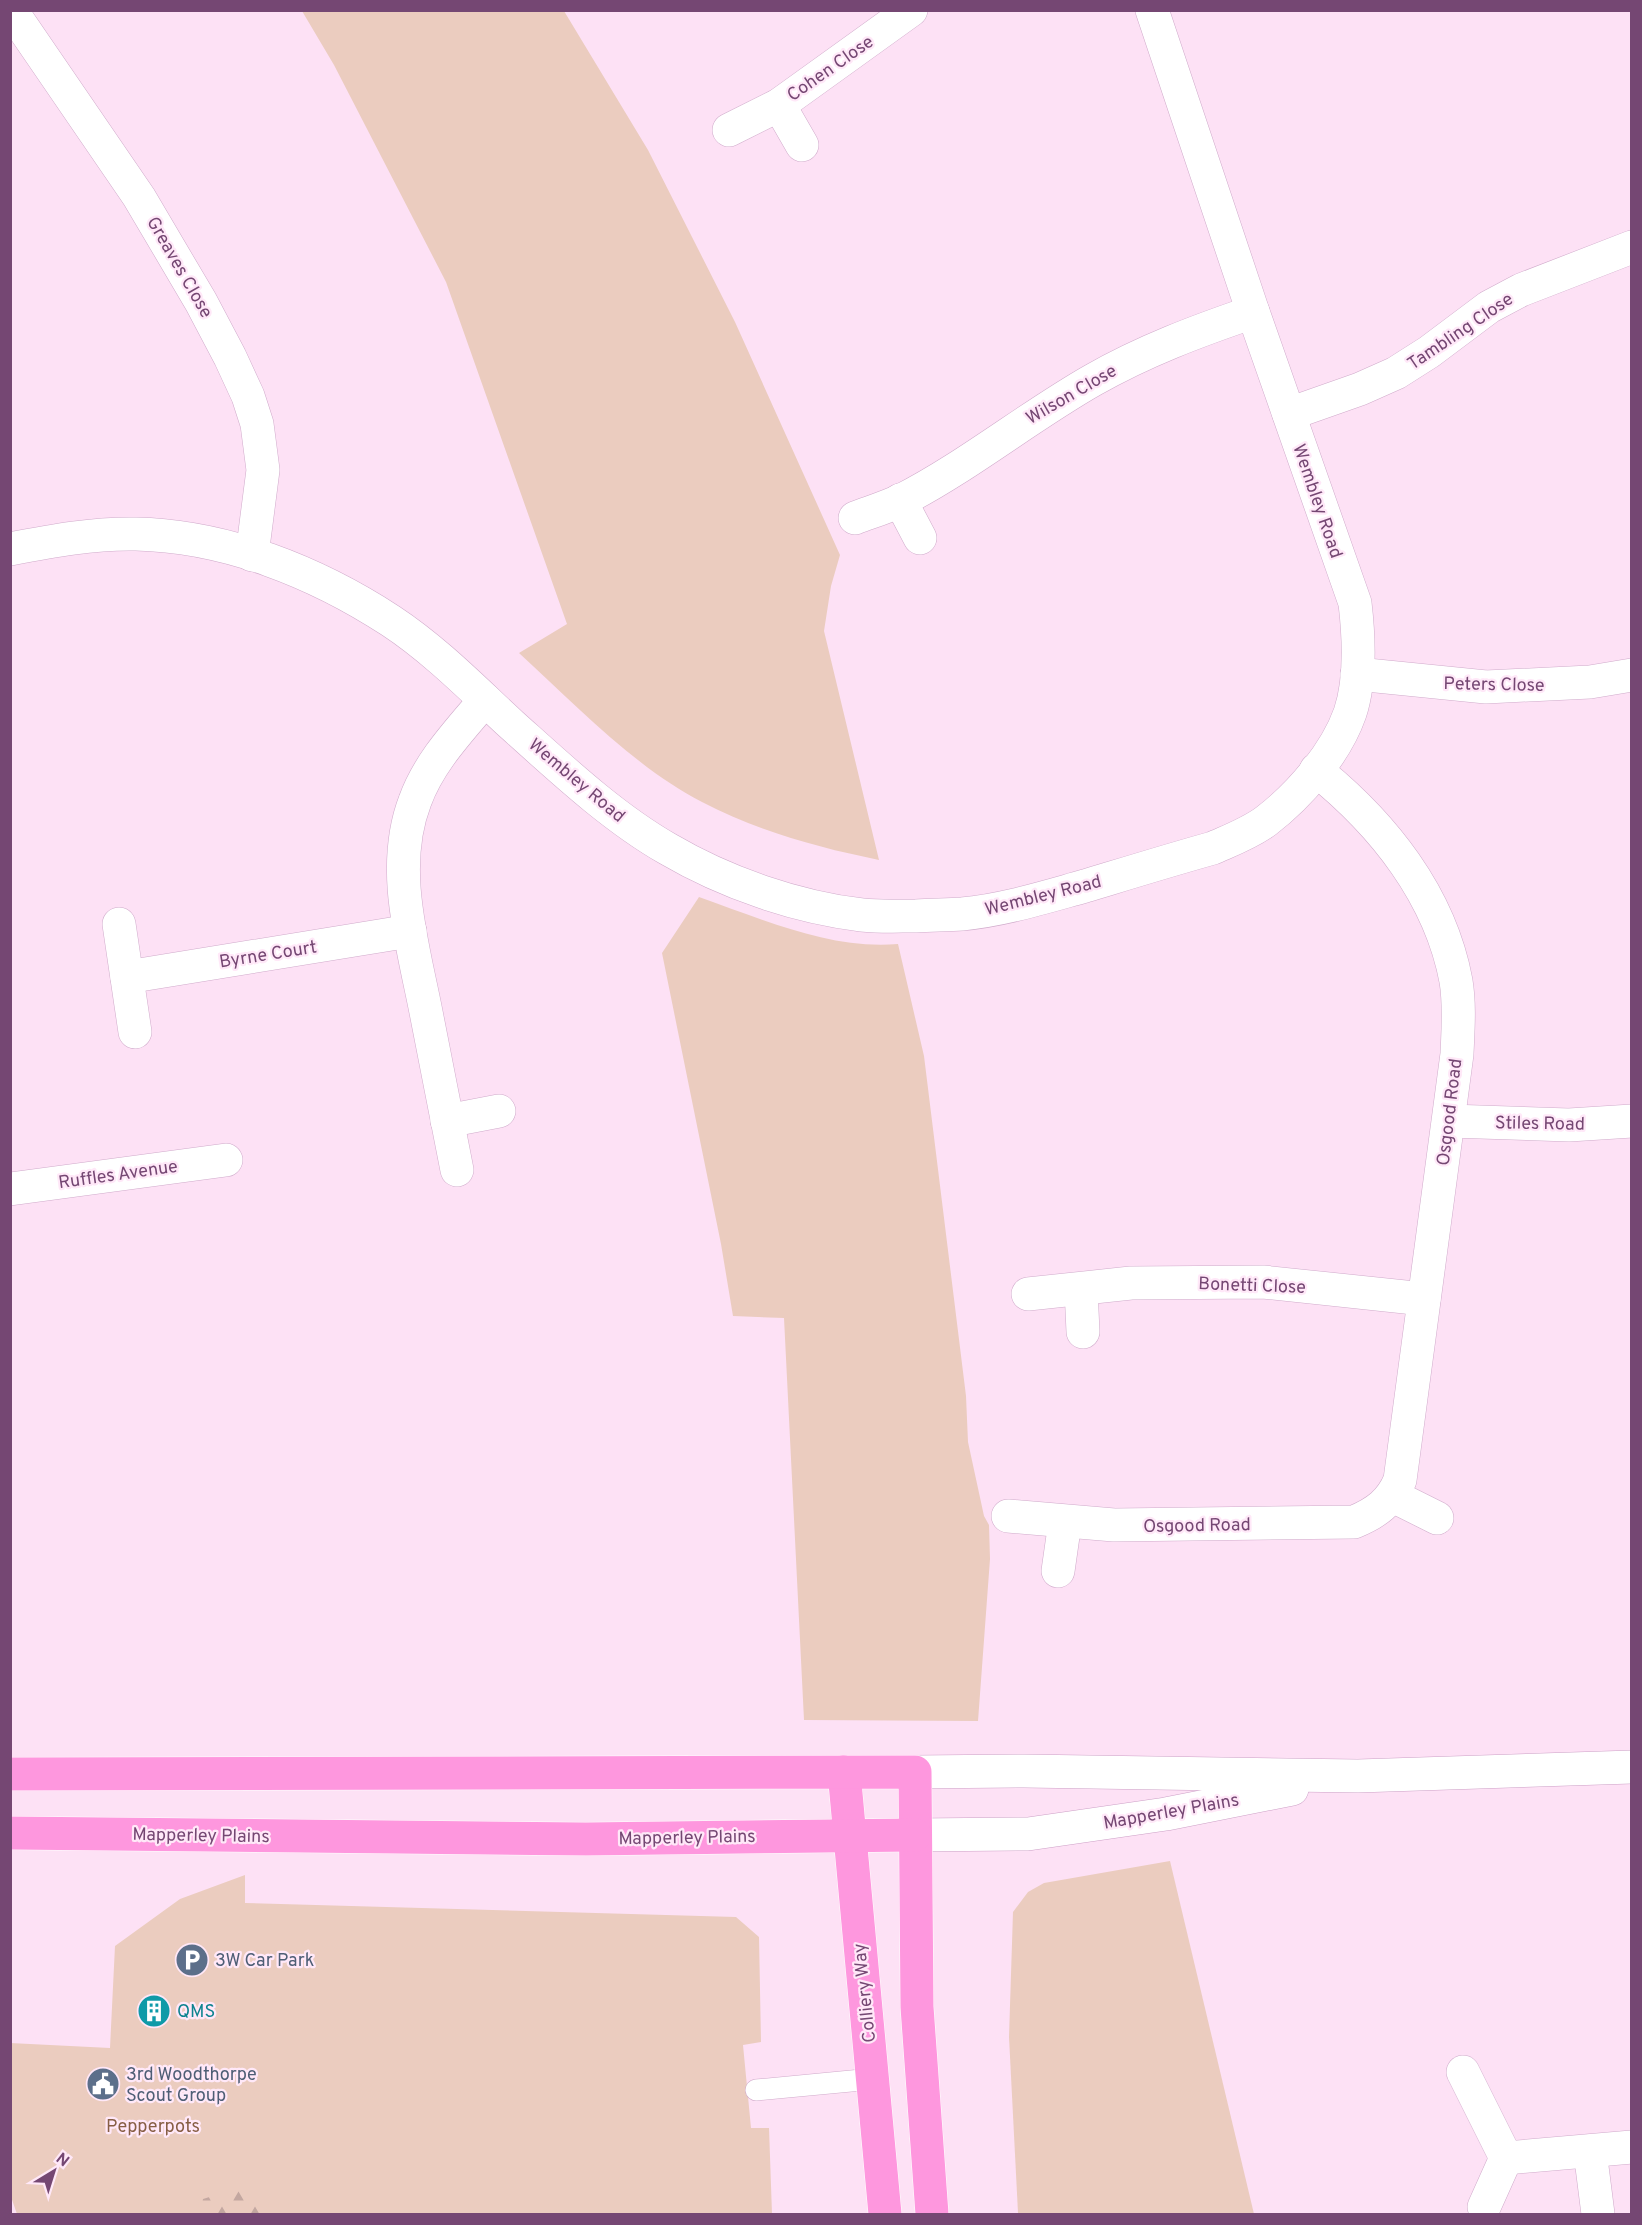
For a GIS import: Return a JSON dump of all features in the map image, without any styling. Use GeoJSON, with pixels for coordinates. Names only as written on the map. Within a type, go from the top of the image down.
{"type":"FeatureCollection","features":[{"type":"Feature","properties":{"kind":"main road","name":"Colliery Way"},"geometry":{"type":"LineString","coordinates":[[844,1772],[885,2214]]}},
{"type":"Feature","properties":{"kind":"main road","name":"Mapperley Plains"},"geometry":{"type":"LineString","coordinates":[[10,1774],[915,1772]]}},
{"type":"Feature","properties":{"kind":"main road"},"geometry":{"type":"LineString","coordinates":[[915,1772],[917,2007],[932,2214]]}},
{"type":"Feature","properties":{"kind":"main road","name":"Mapperley Plains"},"geometry":{"type":"LineString","coordinates":[[10,1833],[586,1839],[915,1835]]}},
{"type":"Feature","properties":{"kind":"street","name":"Greaves Close"},"geometry":{"type":"LineString","coordinates":[[11,10],[139,197],[201,302],[248,396],[257,424],[262,470],[252,555]]}},
{"type":"Feature","properties":{"kind":"street","name":"Cohen Close"},"geometry":{"type":"LineString","coordinates":[[729,130],[779,105],[911,10]]}},
{"type":"Feature","properties":{"kind":"street","name":"Wembley Road"},"geometry":{"type":"LineString","coordinates":[[10,549],[90,536],[136,534],[194,540],[252,555],[304,573],[346,594],[392,622],[433,653],[548,757],[625,821],[666,848],[701,867],[788,899],[863,915],[964,914],[1033,901],[1213,848],[1240,837],[1266,821],[1317,770],[1331,751],[1350,711],[1357,674],[1359,637],[1354,603],[1253,312],[1158,12]]}},
{"type":"Feature","properties":{"kind":"street","name":"Cohen Close"},"geometry":{"type":"LineString","coordinates":[[779,105],[802,145]]}},
{"type":"Feature","properties":{"kind":"street","name":"Tambling Close"},"geometry":{"type":"LineString","coordinates":[[1289,414],[1360,389],[1396,373],[1429,352],[1489,307],[1521,290],[1632,247]]}},
{"type":"Feature","properties":{"kind":"street","name":"Wilson Close"},"geometry":{"type":"LineString","coordinates":[[855,518],[900,500],[940,478],[1023,422],[1145,352],[1253,312]]}},
{"type":"Feature","properties":{"kind":"street"},"geometry":{"type":"LineString","coordinates":[[900,500],[920,538]]}},
{"type":"Feature","properties":{"kind":"street","name":"Peters Close"},"geometry":{"type":"LineString","coordinates":[[1357,674],[1486,687],[1590,682],[1632,675]]}},
{"type":"Feature","properties":{"kind":"street"},"geometry":{"type":"LineString","coordinates":[[456,1170],[410,931],[404,879],[406,841],[414,801],[426,778],[441,753],[485,700]]}},
{"type":"Feature","properties":{"kind":"street","name":"Osgood Road"},"geometry":{"type":"LineString","coordinates":[[1008,1516],[1114,1525],[1354,1522],[1371,1515],[1393,1496],[1400,1480],[1457,1054],[1456,982],[1440,924],[1412,874],[1367,815],[1317,770]]}},
{"type":"Feature","properties":{"kind":"street"},"geometry":{"type":"LineString","coordinates":[[119,924],[135,1032]]}},
{"type":"Feature","properties":{"kind":"street","name":"Byrne Court"},"geometry":{"type":"LineString","coordinates":[[127,977],[410,931]]}},
{"type":"Feature","properties":{"kind":"street"},"geometry":{"type":"LineString","coordinates":[[447,1121],[499,1111]]}},
{"type":"Feature","properties":{"kind":"street","name":"Stiles Road"},"geometry":{"type":"LineString","coordinates":[[1449,1120],[1569,1125],[1632,1121]]}},
{"type":"Feature","properties":{"kind":"street","name":"Ruffles Avenue"},"geometry":{"type":"LineString","coordinates":[[10,1189],[226,1160]]}},
{"type":"Feature","properties":{"kind":"street","name":"Bonetti Close"},"geometry":{"type":"LineString","coordinates":[[1028,1294],[1131,1283],[1263,1282],[1424,1299]]}},
{"type":"Feature","properties":{"kind":"street"},"geometry":{"type":"LineString","coordinates":[[1080,1288],[1083,1332]]}},
{"type":"Feature","properties":{"kind":"street"},"geometry":{"type":"LineString","coordinates":[[1393,1496],[1437,1518]]}},
{"type":"Feature","properties":{"kind":"street"},"geometry":{"type":"LineString","coordinates":[[1058,1570],[1065,1522]]}},
{"type":"Feature","properties":{"kind":"street","name":"Mapperley Plains"},"geometry":{"type":"LineString","coordinates":[[915,1772],[1024,1771],[1358,1776],[1632,1767]]}},
{"type":"Feature","properties":{"kind":"street","name":"Mapperley Plains"},"geometry":{"type":"LineString","coordinates":[[915,1835],[1028,1834],[1166,1814],[1358,1776]]}},
{"type":"Feature","properties":{"kind":"street"},"geometry":{"type":"LineString","coordinates":[[1463,2072],[1506,2158]]}},
{"type":"Feature","properties":{"kind":"street"},"geometry":{"type":"LineString","coordinates":[[1506,2158],[1632,2147]]}},
{"type":"Feature","properties":{"kind":"street"},"geometry":{"type":"LineString","coordinates":[[1590,2151],[1598,2214]]}},
{"type":"Feature","properties":{"kind":"street"},"geometry":{"type":"LineString","coordinates":[[1484,2207],[1506,2158]]}},
{"type":"Feature","properties":{"kind":"lane"},"geometry":{"type":"LineString","coordinates":[[756,2090],[872,2079]]}},
{"type":"Feature","properties":{"kind":"green space"},"geometry":{"type":"Polygon","coordinates":[[[302,11],[564,11],[648,150],[735,322],[840,555],[831,586],[824,631],[879,860],[811,844],[766,830],[744,822],[677,788],[606,734],[519,653],[567,624],[446,282],[334,65],[302,11]]]}},
{"type":"Feature","properties":{"kind":"green space"},"geometry":{"type":"Polygon","coordinates":[[[699,897],[822,938],[873,945],[898,944],[924,1056],[966,1396],[968,1442],[984,1516],[989,1525],[990,1559],[978,1721],[804,1720],[784,1318],[733,1316],[721,1244],[662,953],[699,897]]]}},
{"type":"Feature","properties":{"kind":"green space"},"geometry":{"type":"Polygon","coordinates":[[[1170,1861],[1254,2214],[1018,2213],[1009,2037],[1013,1912],[1028,1892],[1044,1883],[1170,1861]]]}},
{"type":"Feature","properties":{"kind":"green space","name":"Pepperpots"},"geometry":{"type":"Polygon","coordinates":[[[245,1875],[245,1903],[736,1917],[759,1937],[761,2042],[743,2045],[751,2128],[769,2128],[772,2214],[17,2214],[10,2194],[10,2043],[110,2048],[115,1946],[180,1899],[245,1875]]]}},
{"type":"Feature","properties":{"kind":"green space"},"geometry":{"type":"Polygon","coordinates":[[[245,2186],[261,2214],[200,2214],[203,2199],[245,2186]]]}},
{"type":"Feature","properties":{"kind":"place","name":"3W Car Park"},"geometry":{"type":"Point","coordinates":[192,1960]}},
{"type":"Feature","properties":{"kind":"place","name":"QMS"},"geometry":{"type":"Point","coordinates":[154,2011]}},
{"type":"Feature","properties":{"kind":"place","name":"3rd Woodthorpe Scout Group"},"geometry":{"type":"Point","coordinates":[103,2084]}}]}
